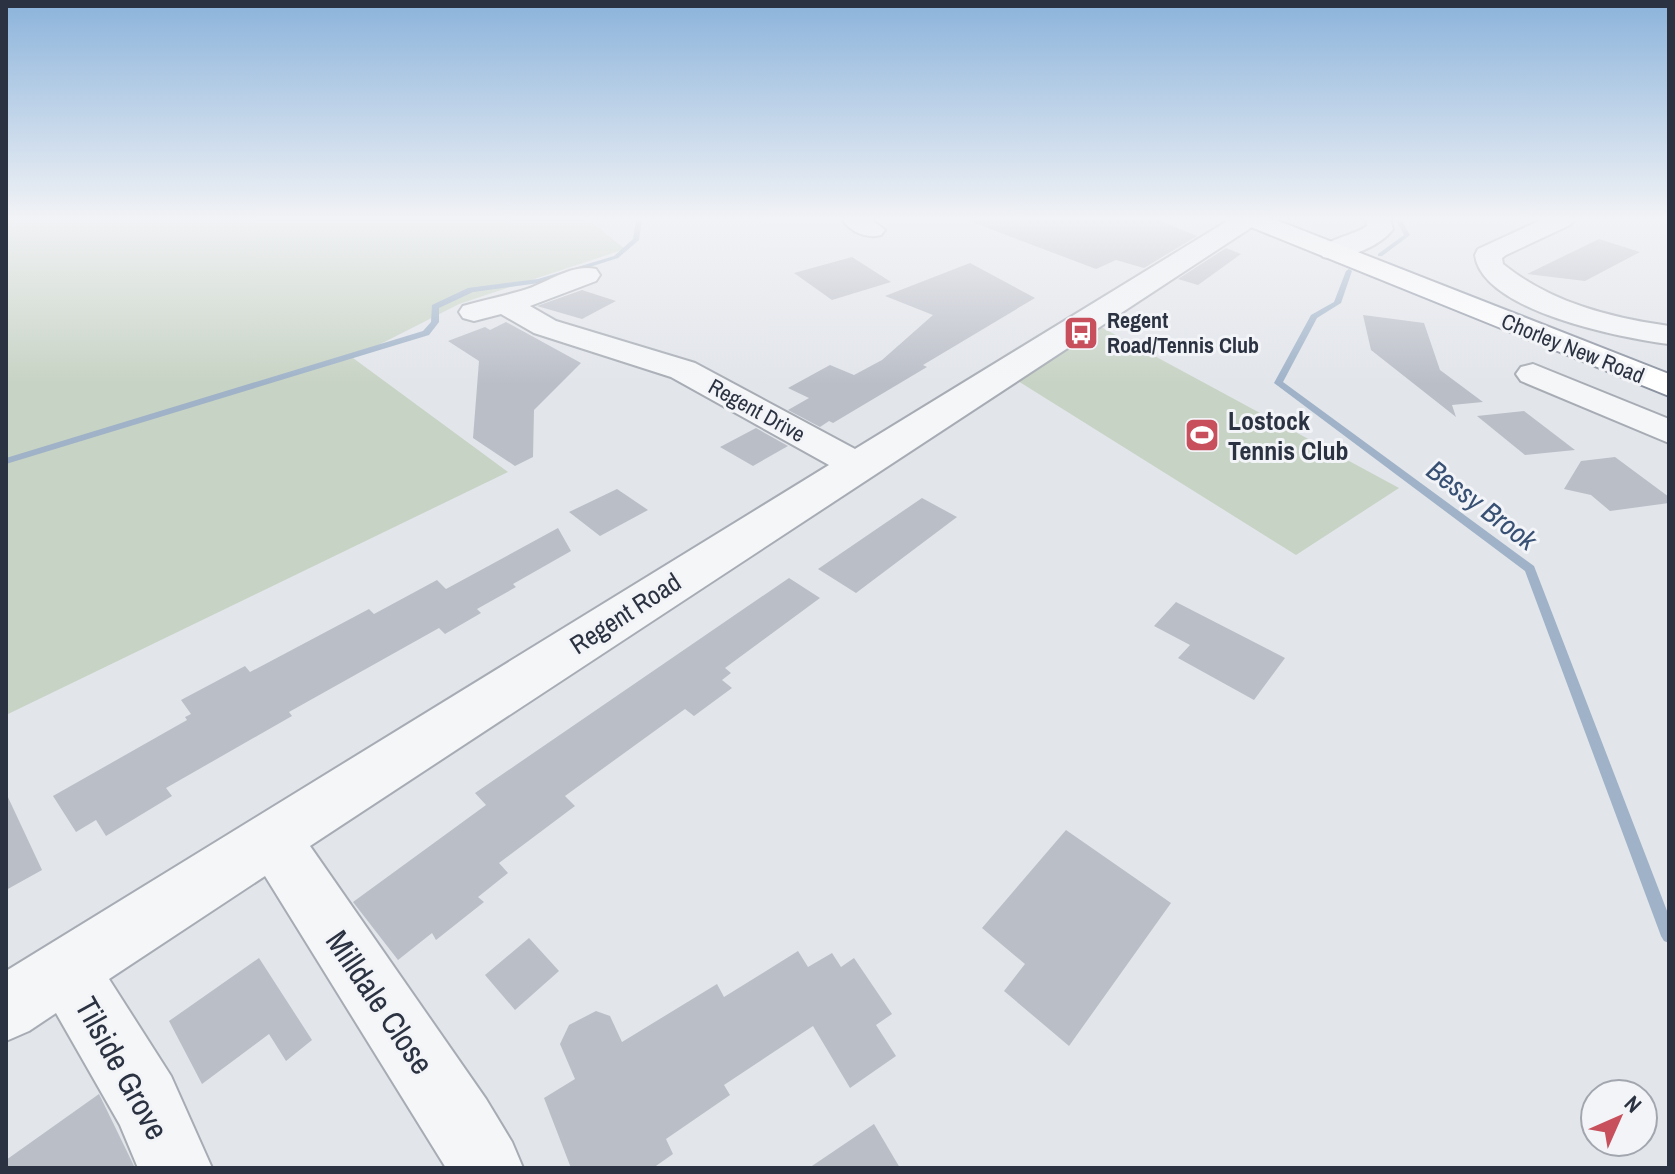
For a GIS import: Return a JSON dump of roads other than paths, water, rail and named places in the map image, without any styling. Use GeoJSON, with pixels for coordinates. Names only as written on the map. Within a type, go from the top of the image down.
{"type":"FeatureCollection","features":[{"type":"Feature","properties":{"kind":"highway","name":"Chorley New Road"},"geometry":{"type":"LineString","coordinates":[[1391,275],[1669,386]]}},
{"type":"Feature","properties":{"kind":"street","name":"Regent Drive"},"geometry":{"type":"LineString","coordinates":[[586,275],[537,295],[489,308],[545,327],[644,369],[697,377],[856,465]]}},
{"type":"Feature","properties":{"kind":"street","name":"Regent Road"},"geometry":{"type":"LineString","coordinates":[[6,1008],[1159,275]]}},
{"type":"Feature","properties":{"kind":"street"},"geometry":{"type":"LineString","coordinates":[[1501,275],[1528,293],[1580,316],[1622,329],[1669,335]]}},
{"type":"Feature","properties":{"kind":"street"},"geometry":{"type":"LineString","coordinates":[[1549,386],[1669,432]]}},
{"type":"Feature","properties":{"kind":"street","name":"Milldale Close"},"geometry":{"type":"LineString","coordinates":[[272,838],[461,1124],[486,1168]]}},
{"type":"Feature","properties":{"kind":"street","name":"Tilside Grove"},"geometry":{"type":"LineString","coordinates":[[66,969],[146,1101],[175,1168]]}},
{"type":"Feature","properties":{"kind":"waterway"},"geometry":{"type":"LineString","coordinates":[[6,461],[426,333],[435,322],[435,307],[471,290],[539,281],[559,275]]}},
{"type":"Feature","properties":{"kind":"waterway","name":"Bessy Brook"},"geometry":{"type":"LineString","coordinates":[[1348,275],[1337,303],[1314,317],[1278,383],[1530,569],[1669,936]]}},
{"type":"Feature","properties":{"kind":"place","name":"Regent Road/Tennis Club"},"geometry":{"type":"Point","coordinates":[1081,333]}},
{"type":"Feature","properties":{"kind":"place","name":"Lostock Tennis Club"},"geometry":{"type":"Point","coordinates":[1202,435]}}]}
